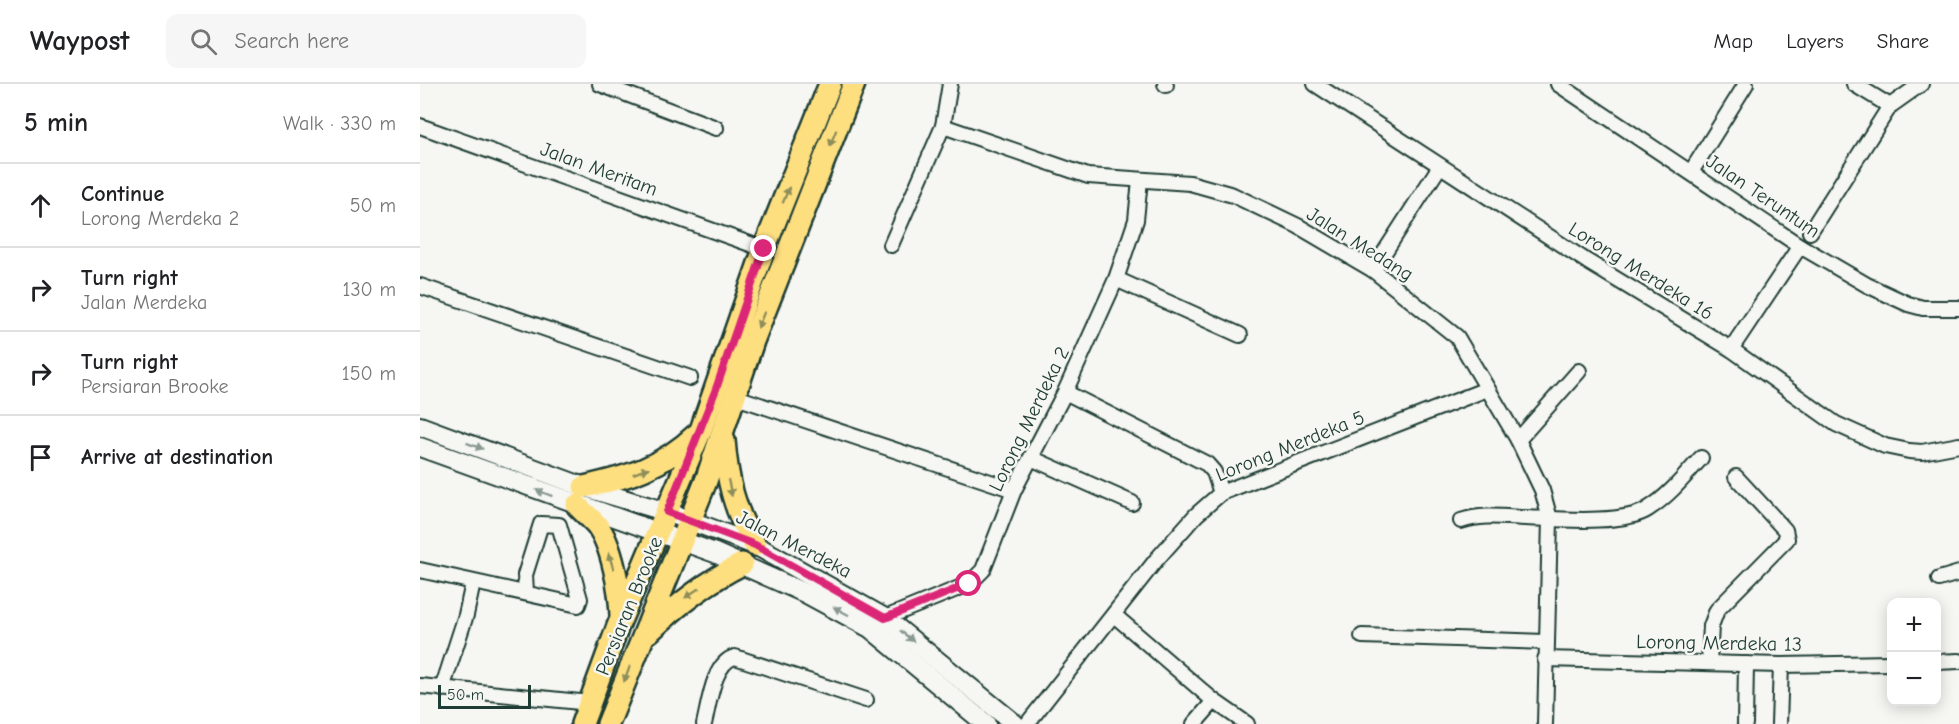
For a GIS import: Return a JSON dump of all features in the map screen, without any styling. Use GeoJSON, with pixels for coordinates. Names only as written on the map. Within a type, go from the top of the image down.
{"type":"FeatureCollection","features":[{"type":"Feature","properties":{"kind":"main road","name":"Persiaran Brooke"},"geometry":{"type":"LineString","coordinates":[[582,724],[621,619],[701,430],[764,249],[830,84]]}},
{"type":"Feature","properties":{"kind":"main road","name":"Persiaran Brooke"},"geometry":{"type":"LineString","coordinates":[[608,724],[681,543],[724,430],[733,396],[854,84]]}},
{"type":"Feature","properties":{"kind":"main road","name":"Jalan Merdeka"},"geometry":{"type":"LineString","coordinates":[[420,426],[580,496],[658,535],[742,564],[826,603],[870,628],[986,724]]}},
{"type":"Feature","properties":{"kind":"main road"},"geometry":{"type":"LineString","coordinates":[[621,619],[620,592],[605,539],[580,496],[666,459],[701,430]]}},
{"type":"Feature","properties":{"kind":"main road"},"geometry":{"type":"LineString","coordinates":[[724,430],[726,473],[732,499],[743,526],[755,545]]}},
{"type":"Feature","properties":{"kind":"main road","name":"Jalan Merdeka"},"geometry":{"type":"LineString","coordinates":[[420,447],[580,496],[667,512],[755,545],[885,618],[1015,724]]}},
{"type":"Feature","properties":{"kind":"main road"},"geometry":{"type":"LineString","coordinates":[[641,640],[680,601],[716,577],[742,564]]}},
{"type":"Feature","properties":{"kind":"street"},"geometry":{"type":"LineString","coordinates":[[600,84],[716,128]]}},
{"type":"Feature","properties":{"kind":"street"},"geometry":{"type":"LineString","coordinates":[[891,245],[943,126],[950,84]]}},
{"type":"Feature","properties":{"kind":"street","name":"Lorong Merdeka 16"},"geometry":{"type":"LineString","coordinates":[[1316,84],[1440,166],[1731,349],[1836,424],[1885,447],[1922,452],[1959,445]]}},
{"type":"Feature","properties":{"kind":"street","name":"Jalan Teruntum"},"geometry":{"type":"LineString","coordinates":[[1558,84],[1800,246],[1867,285],[1908,304],[1923,308],[1959,308]]}},
{"type":"Feature","properties":{"kind":"street"},"geometry":{"type":"LineString","coordinates":[[1691,172],[1746,84]]}},
{"type":"Feature","properties":{"kind":"street"},"geometry":{"type":"LineString","coordinates":[[1854,84],[1890,106]]}},
{"type":"Feature","properties":{"kind":"street"},"geometry":{"type":"LineString","coordinates":[[1810,232],[1890,106],[1921,84]]}},
{"type":"Feature","properties":{"kind":"street","name":"Jalan Meritam"},"geometry":{"type":"LineString","coordinates":[[420,126],[764,249]]}},
{"type":"Feature","properties":{"kind":"street","name":"Jalan Medang"},"geometry":{"type":"LineString","coordinates":[[943,126],[1088,176],[1190,183],[1233,195],[1298,226],[1373,270],[1457,337],[1518,440],[1542,490],[1550,519],[1545,642],[1545,724]]}},
{"type":"Feature","properties":{"kind":"street"},"geometry":{"type":"LineString","coordinates":[[1373,270],[1440,166]]}},
{"type":"Feature","properties":{"kind":"street","name":"Lorong Merdeka 2"},"geometry":{"type":"LineString","coordinates":[[885,618],[976,579],[997,538],[1014,490],[1065,392],[1116,279],[1136,220],[1140,180]]}},
{"type":"Feature","properties":{"kind":"street"},"geometry":{"type":"LineString","coordinates":[[1731,349],[1800,246]]}},
{"type":"Feature","properties":{"kind":"street"},"geometry":{"type":"LineString","coordinates":[[1116,279],[1240,335]]}},
{"type":"Feature","properties":{"kind":"street"},"geometry":{"type":"LineString","coordinates":[[420,286],[690,378]]}},
{"type":"Feature","properties":{"kind":"street"},"geometry":{"type":"LineString","coordinates":[[1518,440],[1579,371]]}},
{"type":"Feature","properties":{"kind":"street","name":"Lorong Merdeka 5"},"geometry":{"type":"LineString","coordinates":[[1027,724],[1157,559],[1196,515],[1221,493],[1487,389]]}},
{"type":"Feature","properties":{"kind":"street"},"geometry":{"type":"LineString","coordinates":[[1065,392],[1207,464],[1214,472],[1221,493]]}},
{"type":"Feature","properties":{"kind":"street"},"geometry":{"type":"LineString","coordinates":[[733,396],[1014,490]]}},
{"type":"Feature","properties":{"kind":"street"},"geometry":{"type":"LineString","coordinates":[[1031,458],[1132,503]]}},
{"type":"Feature","properties":{"kind":"street"},"geometry":{"type":"LineString","coordinates":[[1461,521],[1475,516],[1550,519],[1631,518],[1647,511],[1664,498],[1701,458]]}},
{"type":"Feature","properties":{"kind":"street"},"geometry":{"type":"LineString","coordinates":[[1709,662],[1711,626],[1717,610],[1787,539],[1785,530],[1736,477]]}},
{"type":"Feature","properties":{"kind":"street"},"geometry":{"type":"LineString","coordinates":[[420,570],[578,605],[580,599],[559,525],[541,524],[525,575],[525,592]]}},
{"type":"Feature","properties":{"kind":"street"},"geometry":{"type":"LineString","coordinates":[[1939,579],[1959,573]]}},
{"type":"Feature","properties":{"kind":"street"},"geometry":{"type":"LineString","coordinates":[[442,689],[466,615],[473,583]]}},
{"type":"Feature","properties":{"kind":"street"},"geometry":{"type":"LineString","coordinates":[[1114,615],[1214,701],[1247,724]]}},
{"type":"Feature","properties":{"kind":"street"},"geometry":{"type":"LineString","coordinates":[[1362,636],[1545,642]]}},
{"type":"Feature","properties":{"kind":"street"},"geometry":{"type":"LineString","coordinates":[[704,724],[719,671],[729,658],[746,659],[866,700]]}},
{"type":"Feature","properties":{"kind":"street","name":"Lorong Merdeka 13"},"geometry":{"type":"LineString","coordinates":[[1545,659],[1781,665],[1887,663]]}},
{"type":"Feature","properties":{"kind":"street"},"geometry":{"type":"LineString","coordinates":[[1941,662],[1959,661]]}},
{"type":"Feature","properties":{"kind":"street"},"geometry":{"type":"LineString","coordinates":[[1745,724],[1746,664]]}},
{"type":"Feature","properties":{"kind":"street"},"geometry":{"type":"LineString","coordinates":[[1779,724],[1781,665]]}},
{"type":"Feature","properties":{"kind":"street"},"geometry":{"type":"LineString","coordinates":[[420,686],[590,703]]}},
{"type":"Feature","properties":{"kind":"street"},"geometry":{"type":"LineString","coordinates":[[1194,724],[1214,701]]}},
{"type":"Feature","properties":{"kind":"route"},"geometry":{"type":"LineString","coordinates":[[764,249],[701,430],[667,512],[755,545],[885,618],[969,584]]}}]}
